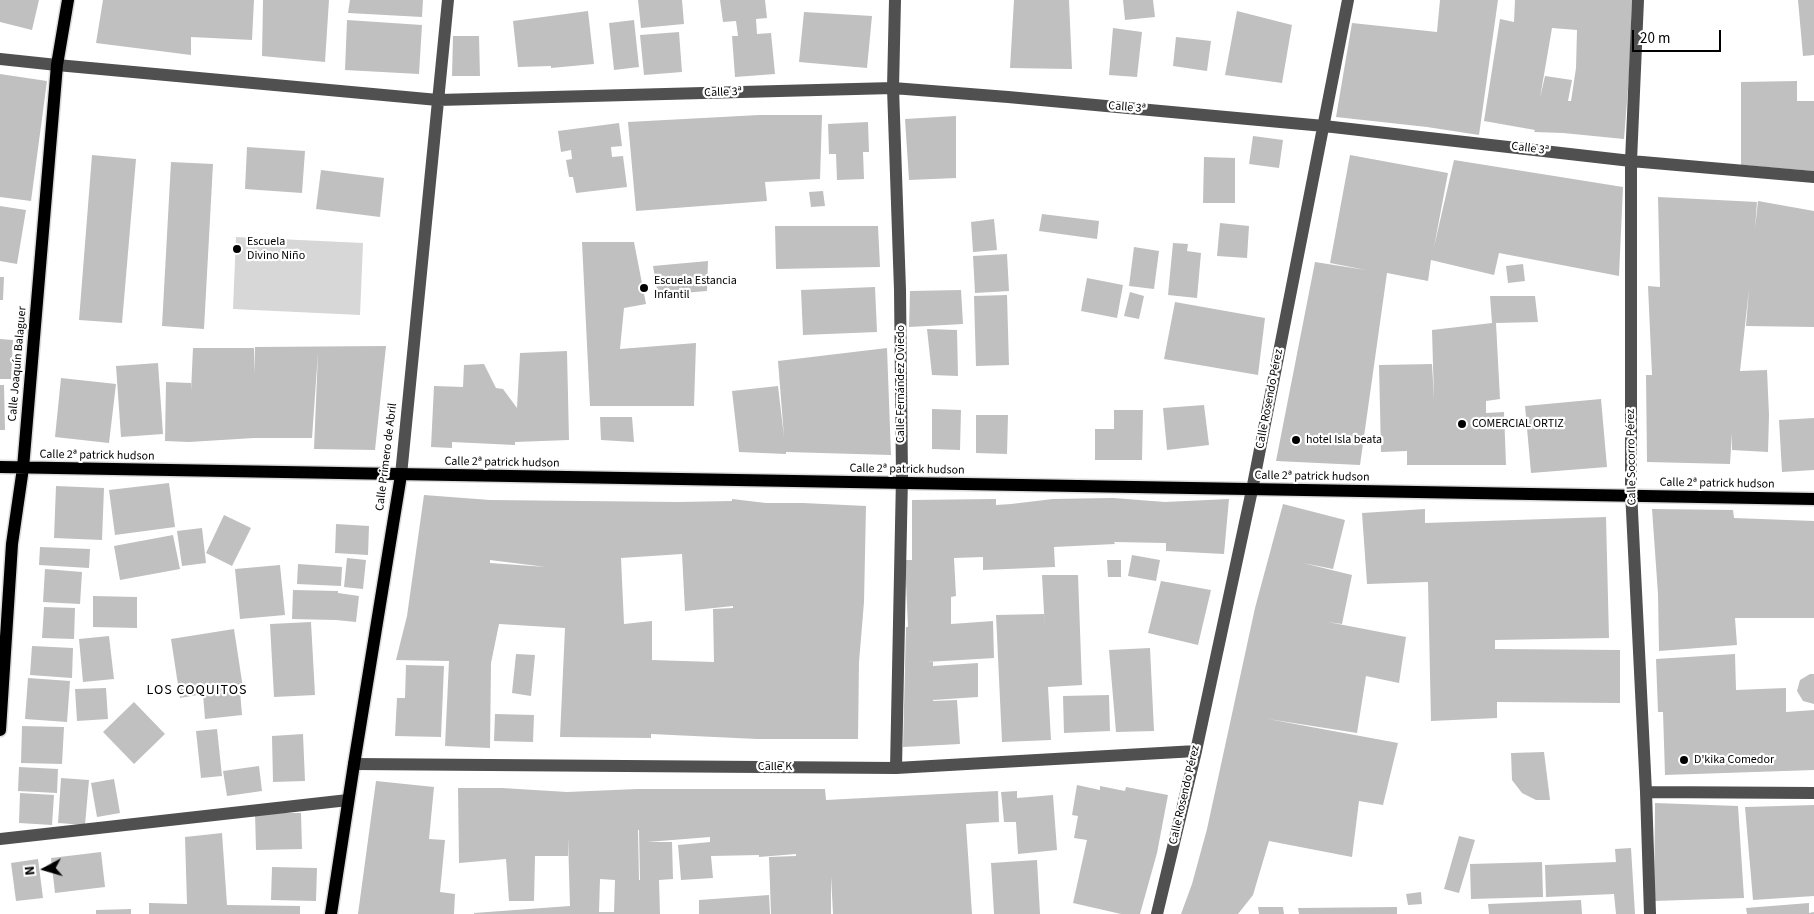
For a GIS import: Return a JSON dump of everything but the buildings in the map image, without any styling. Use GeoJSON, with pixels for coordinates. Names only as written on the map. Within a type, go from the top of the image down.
{"type":"FeatureCollection","features":[{"type":"Feature","properties":{"kind":"main road","name":"Calle Joaquín Balaguer"},"geometry":{"type":"LineString","coordinates":[[0,730],[12,544],[23,468],[57,65],[68,0]]}},
{"type":"Feature","properties":{"kind":"main road","name":"Calle 2ª patrick hudson"},"geometry":{"type":"LineString","coordinates":[[0,467],[1814,499]]}},
{"type":"Feature","properties":{"kind":"main road","name":"Calle Primero de Abril"},"geometry":{"type":"LineString","coordinates":[[331,914],[401,475]]}},
{"type":"Feature","properties":{"kind":"street","name":"Calle Primero de Abril"},"geometry":{"type":"LineString","coordinates":[[401,475],[448,0]]}},
{"type":"Feature","properties":{"kind":"street","name":"Calle Fernández Oviedo"},"geometry":{"type":"LineString","coordinates":[[895,0],[893,88],[900,290],[902,484],[896,768]]}},
{"type":"Feature","properties":{"kind":"street","name":"Calle Rosendo Pérez"},"geometry":{"type":"LineString","coordinates":[[1158,914],[1196,752],[1252,490],[1348,0]]}},
{"type":"Feature","properties":{"kind":"street","name":"Calle Socorro Pérez"},"geometry":{"type":"LineString","coordinates":[[1638,0],[1631,161],[1632,496],[1650,914]]}},
{"type":"Feature","properties":{"kind":"street","name":"Calle 3ª"},"geometry":{"type":"LineString","coordinates":[[0,59],[438,100],[893,88],[1324,126],[1631,161],[1814,177]]}},
{"type":"Feature","properties":{"kind":"street","name":"Calle K"},"geometry":{"type":"LineString","coordinates":[[354,764],[896,768],[1196,752]]}},
{"type":"Feature","properties":{"kind":"street"},"geometry":{"type":"LineString","coordinates":[[1646,792],[1814,793]]}},
{"type":"Feature","properties":{"kind":"street"},"geometry":{"type":"LineString","coordinates":[[0,839],[348,800]]}},
{"type":"Feature","properties":{"kind":"shaded area"},"geometry":{"type":"Polygon","coordinates":[[[236,237],[363,243],[360,315],[233,309],[236,237]]]}},
{"type":"Feature","properties":{"kind":"place","name":"Escuela Divino Niño"},"geometry":{"type":"Point","coordinates":[237,249]}},
{"type":"Feature","properties":{"kind":"place","name":"Escuela Estancia Infantil"},"geometry":{"type":"Point","coordinates":[644,288]}},
{"type":"Feature","properties":{"kind":"place","name":"COMERCIAL ORTIZ"},"geometry":{"type":"Point","coordinates":[1462,424]}},
{"type":"Feature","properties":{"kind":"place","name":"hotel Isla beata"},"geometry":{"type":"Point","coordinates":[1296,440]}},
{"type":"Feature","properties":{"kind":"place","name":"D'kika Comedor"},"geometry":{"type":"Point","coordinates":[1684,760]}},
{"type":"Feature","properties":{"kind":"district","name":"LOS COQUITOS"},"geometry":{"type":"Point","coordinates":[197,691]}}]}
